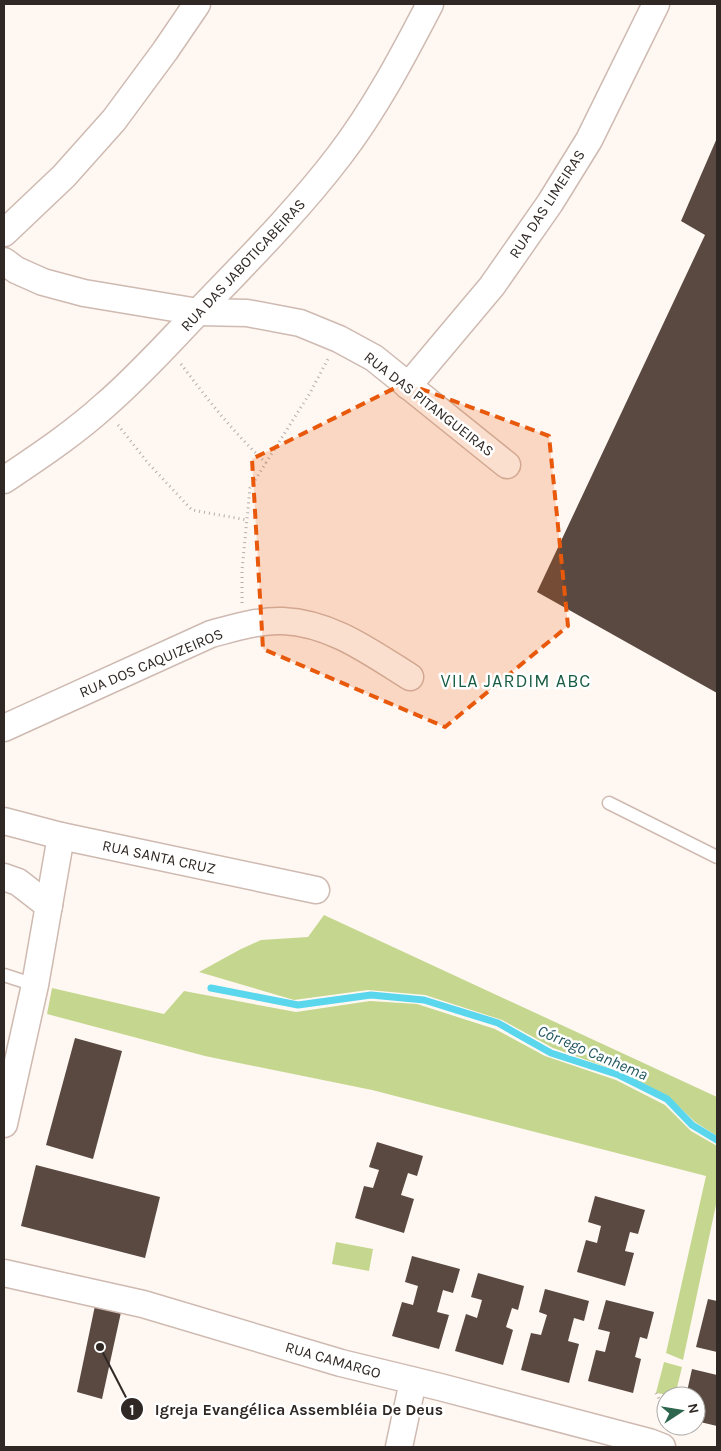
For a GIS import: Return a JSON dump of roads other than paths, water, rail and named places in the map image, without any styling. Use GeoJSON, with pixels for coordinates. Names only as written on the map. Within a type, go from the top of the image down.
{"type":"FeatureCollection","features":[{"type":"Feature","properties":{"kind":"street"},"geometry":{"type":"LineString","coordinates":[[4,232],[64,176],[114,120],[197,4]]}},
{"type":"Feature","properties":{"kind":"street","name":"RUA DAS JABOTICABEIRAS"},"geometry":{"type":"LineString","coordinates":[[4,480],[42,455],[103,407],[168,345],[307,196],[340,155],[400,63],[430,4]]}},
{"type":"Feature","properties":{"kind":"street","name":"RUA DAS LIMEIRAS"},"geometry":{"type":"LineString","coordinates":[[408,386],[492,286],[550,203],[589,140],[656,4]]}},
{"type":"Feature","properties":{"kind":"street","name":"RUA DAS PITANGUEIRAS"},"geometry":{"type":"LineString","coordinates":[[4,261],[16,270],[43,282],[84,293],[198,312],[247,313],[300,323],[339,339],[374,358],[508,464]]}},
{"type":"Feature","properties":{"kind":"street","name":"RUA DOS CAQUIZEIROS"},"geometry":{"type":"LineString","coordinates":[[4,728],[211,634],[242,625],[282,621],[316,626],[350,639],[410,677]]}},
{"type":"Feature","properties":{"kind":"street","name":"RUA SANTA CRUZ"},"geometry":{"type":"LineString","coordinates":[[4,821],[61,836],[316,890]]}},
{"type":"Feature","properties":{"kind":"street"},"geometry":{"type":"LineString","coordinates":[[4,1124],[35,985],[61,836]]}},
{"type":"Feature","properties":{"kind":"street"},"geometry":{"type":"LineString","coordinates":[[4,877],[18,882],[49,906]]}},
{"type":"Feature","properties":{"kind":"street","name":"RUA CAMARGO"},"geometry":{"type":"LineString","coordinates":[[4,1273],[143,1304],[340,1363],[653,1446]]}},
{"type":"Feature","properties":{"kind":"street"},"geometry":{"type":"LineString","coordinates":[[399,1447],[413,1382]]}},
{"type":"Feature","properties":{"kind":"lane"},"geometry":{"type":"LineString","coordinates":[[609,803],[717,857]]}},
{"type":"Feature","properties":{"kind":"lane"},"geometry":{"type":"LineString","coordinates":[[4,975],[35,985]]}},
{"type":"Feature","properties":{"kind":"waterway","name":"Córrego Canhema"},"geometry":{"type":"LineString","coordinates":[[211,988],[298,1005],[371,995],[424,1000],[498,1023],[551,1053],[619,1075],[667,1099],[692,1125],[717,1140]]}},
{"type":"Feature","properties":{"kind":"place","name":"Igreja Evangélica Assembléia De Deus"},"geometry":{"type":"Point","coordinates":[100,1347]}},
{"type":"Feature","properties":{"kind":"district","name":"VILA JARDIM ABC"},"geometry":{"type":"Point","coordinates":[516,681]}}]}
